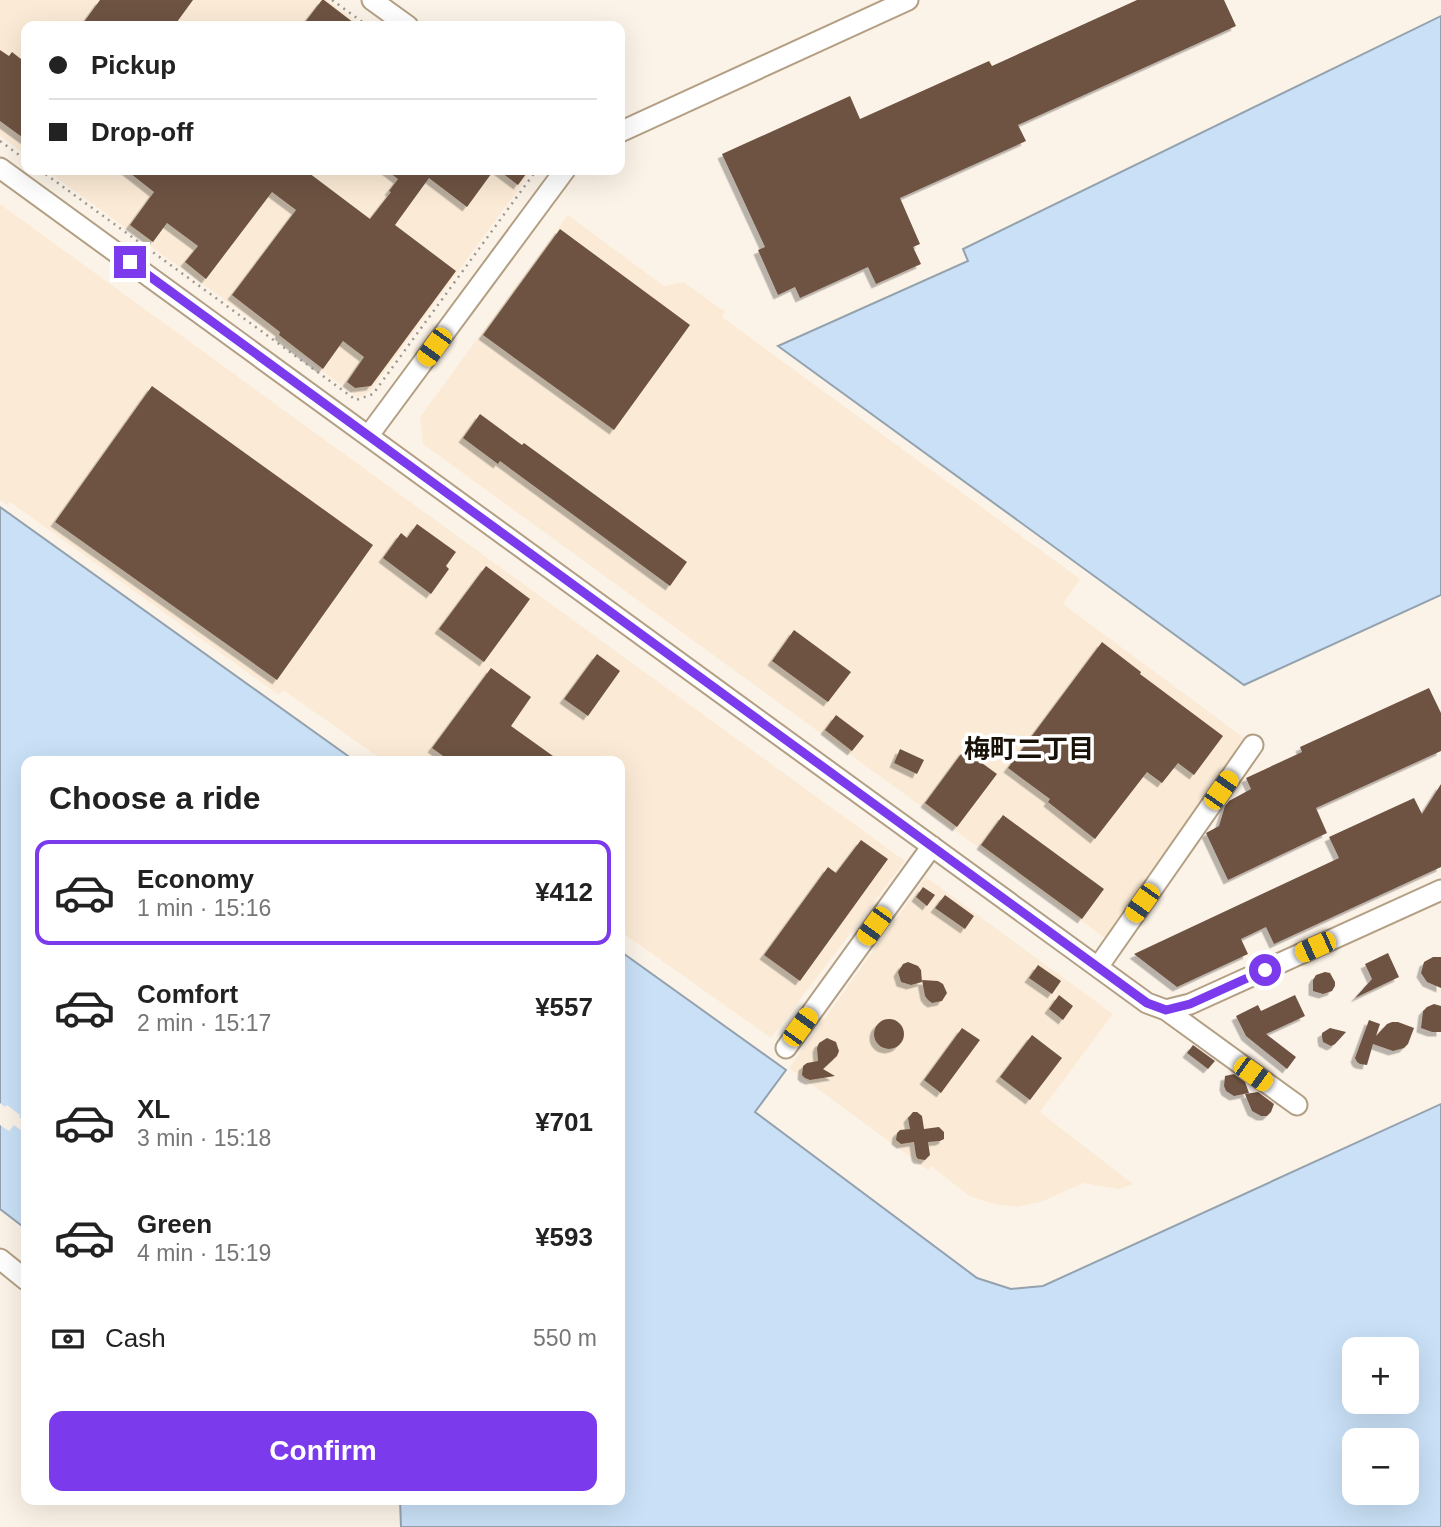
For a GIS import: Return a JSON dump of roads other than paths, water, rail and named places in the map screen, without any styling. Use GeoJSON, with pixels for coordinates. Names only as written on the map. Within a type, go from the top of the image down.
{"type":"FeatureCollection","features":[{"type":"Feature","properties":{"kind":"street"},"geometry":{"type":"LineString","coordinates":[[372,0],[401,21]]}},
{"type":"Feature","properties":{"kind":"street"},"geometry":{"type":"LineString","coordinates":[[625,130],[908,0]]}},
{"type":"Feature","properties":{"kind":"street"},"geometry":{"type":"LineString","coordinates":[[0,168],[1147,1003],[1166,1010],[1297,1105]]}},
{"type":"Feature","properties":{"kind":"street"},"geometry":{"type":"LineString","coordinates":[[369,435],[561,175]]}},
{"type":"Feature","properties":{"kind":"street"},"geometry":{"type":"LineString","coordinates":[[1098,967],[1253,745]]}},
{"type":"Feature","properties":{"kind":"street"},"geometry":{"type":"LineString","coordinates":[[786,1048],[932,846]]}},
{"type":"Feature","properties":{"kind":"street"},"geometry":{"type":"LineString","coordinates":[[1166,1010],[1190,1004],[1441,890]]}},
{"type":"Feature","properties":{"kind":"street"},"geometry":{"type":"LineString","coordinates":[[0,1259],[21,1276]]}},
{"type":"Feature","properties":{"kind":"water"},"geometry":{"type":"Polygon","coordinates":[[[1441,16],[1441,595],[1244,685],[778,346],[968,261],[963,249],[1441,16]]]}},
{"type":"Feature","properties":{"kind":"water"},"geometry":{"type":"Polygon","coordinates":[[[0,507],[348,756],[21,756],[21,1225],[0,1209],[0,507]]]}},
{"type":"Feature","properties":{"kind":"water"},"geometry":{"type":"Polygon","coordinates":[[[625,955],[786,1070],[755,1112],[977,1278],[1011,1289],[1043,1286],[1441,1104],[1441,1527],[401,1527],[400,1505],[625,1505],[625,955]]]}},
{"type":"Feature","properties":{"kind":"district","name":"梅町二丁目"},"geometry":{"type":"Point","coordinates":[1029,749]}}]}
